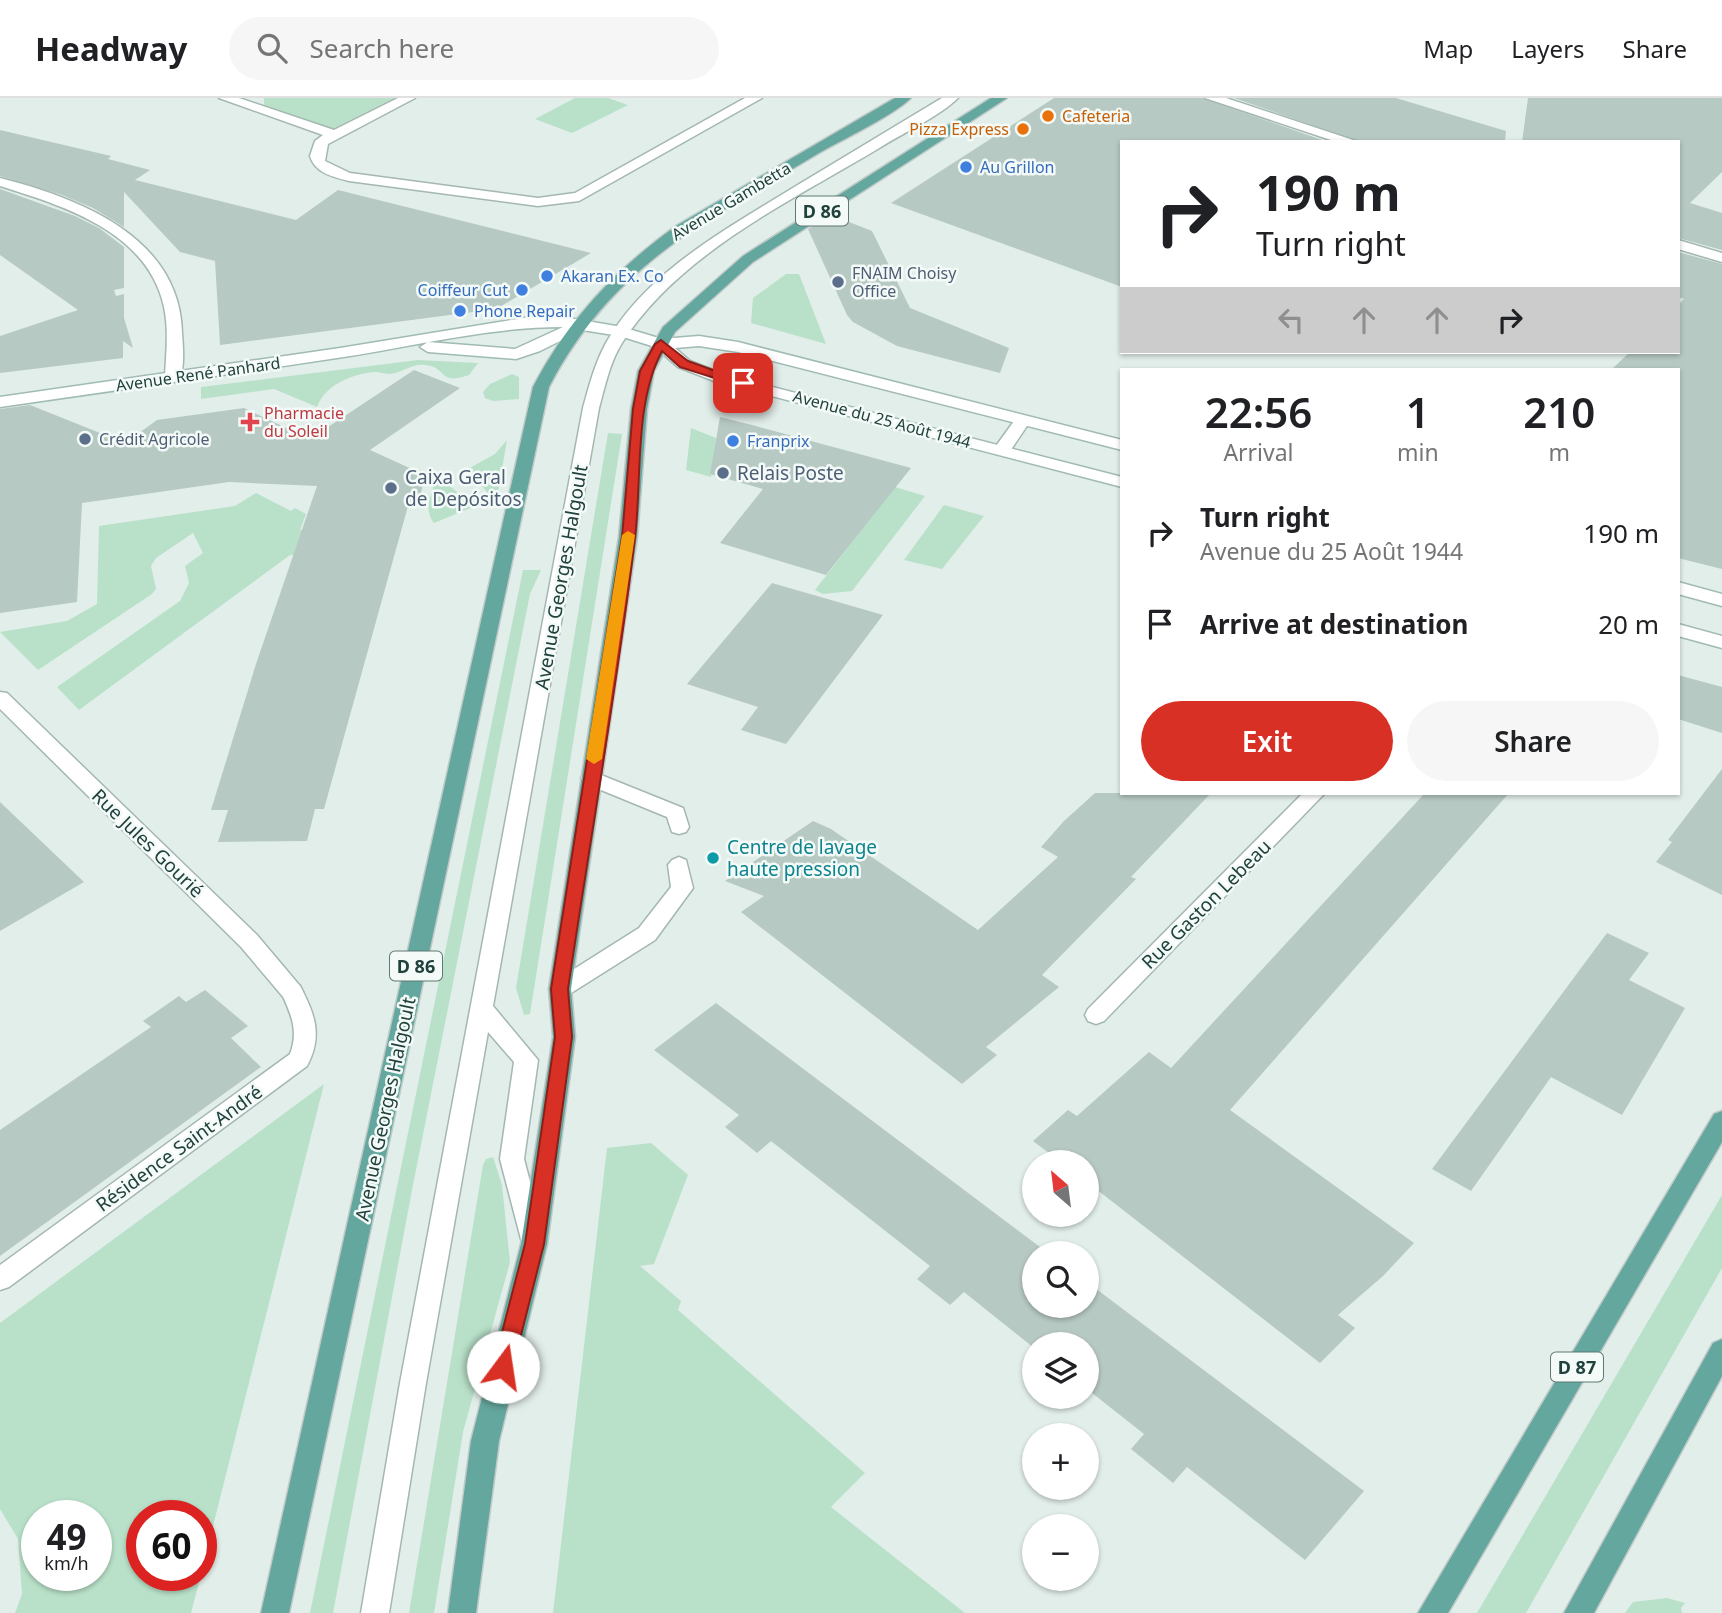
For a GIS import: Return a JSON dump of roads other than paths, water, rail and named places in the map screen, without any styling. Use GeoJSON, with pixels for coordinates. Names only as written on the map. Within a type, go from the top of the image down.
{"type":"FeatureCollection","features":[{"type":"Feature","properties":{"kind":"main road"},"geometry":{"type":"LineString","coordinates":[[226,98],[333,134]]}},
{"type":"Feature","properties":{"kind":"main road"},"geometry":{"type":"LineString","coordinates":[[408,98],[322,141],[317,148],[316,158],[320,166],[330,172],[552,202],[579,197],[755,98]]}},
{"type":"Feature","properties":{"kind":"main road","name":"Avenue Gambetta"},"geometry":{"type":"LineString","coordinates":[[577,326],[603,292],[664,241],[904,98]]}},
{"type":"Feature","properties":{"kind":"main road","name":"Avenue Gambetta"},"geometry":{"type":"LineString","coordinates":[[622,332],[647,300],[699,254],[951,98]]}},
{"type":"Feature","properties":{"kind":"main road","name":"D 86"},"geometry":{"type":"LineString","coordinates":[[462,1613],[485,1441],[534,1244],[564,1037],[560,989],[628,537],[639,409],[646,371],[668,330],[748,259],[1000,98]]}},
{"type":"Feature","properties":{"kind":"main road"},"geometry":{"type":"LineString","coordinates":[[1212,98],[1346,140]]}},
{"type":"Feature","properties":{"kind":"main road"},"geometry":{"type":"LineString","coordinates":[[0,182],[62,201],[96,216],[136,246],[164,284],[172,305],[173,377]]}},
{"type":"Feature","properties":{"kind":"main road"},"geometry":{"type":"LineString","coordinates":[[1680,245],[1722,258]]}},
{"type":"Feature","properties":{"kind":"main road","name":"Avenue René Panhard"},"geometry":{"type":"LineString","coordinates":[[0,402],[530,322],[563,322],[622,332],[661,344]]}},
{"type":"Feature","properties":{"kind":"main road","name":"Avenue René Panhard"},"geometry":{"type":"LineString","coordinates":[[396,344],[516,354],[577,326]]}},
{"type":"Feature","properties":{"kind":"main road","name":"Avenue Georges Halgoult"},"geometry":{"type":"LineString","coordinates":[[275,1613],[541,387],[577,326]]}},
{"type":"Feature","properties":{"kind":"main road","name":"Avenue Georges Halgoult"},"geometry":{"type":"LineString","coordinates":[[375,1613],[413,1383],[592,408],[607,355],[622,332]]}},
{"type":"Feature","properties":{"kind":"main road","name":"Avenue du 25 Août 1944"},"geometry":{"type":"LineString","coordinates":[[661,344],[699,341],[738,346],[1120,444]]}},
{"type":"Feature","properties":{"kind":"main road","name":"Avenue du 25 Août 1944"},"geometry":{"type":"LineString","coordinates":[[661,344],[684,364],[720,378],[1120,481]]}},
{"type":"Feature","properties":{"kind":"main road"},"geometry":{"type":"LineString","coordinates":[[1002,450],[1023,420]]}},
{"type":"Feature","properties":{"kind":"main road"},"geometry":{"type":"LineString","coordinates":[[1680,589],[1722,600]]}},
{"type":"Feature","properties":{"kind":"main road"},"geometry":{"type":"LineString","coordinates":[[1680,631],[1722,642]]}},
{"type":"Feature","properties":{"kind":"main road","name":"Rue Jules Gourié"},"geometry":{"type":"LineString","coordinates":[[0,698],[249,941],[292,992]]}},
{"type":"Feature","properties":{"kind":"main road"},"geometry":{"type":"LineString","coordinates":[[592,778],[676,813],[679,827]]}},
{"type":"Feature","properties":{"kind":"main road","name":"Rue Gaston Lebeau"},"geometry":{"type":"LineString","coordinates":[[1096,1015],[1313,795]]}},
{"type":"Feature","properties":{"kind":"main road"},"geometry":{"type":"LineString","coordinates":[[560,989],[648,934],[682,888],[679,865]]}},
{"type":"Feature","properties":{"kind":"main road","name":"Résidence Saint-André"},"geometry":{"type":"LineString","coordinates":[[0,1279],[299,1060],[308,1040],[307,1023],[292,992]]}},
{"type":"Feature","properties":{"kind":"main road"},"geometry":{"type":"LineString","coordinates":[[482,1009],[526,1060],[512,1158],[534,1244]]}},
{"type":"Feature","properties":{"kind":"main road","name":"D 87"},"geometry":{"type":"LineString","coordinates":[[1432,1613],[1722,1121]]}},
{"type":"Feature","properties":{"kind":"main road"},"geometry":{"type":"LineString","coordinates":[[1578,1613],[1722,1351]]}},
{"type":"Feature","properties":{"kind":"place","name":"Cafeteria"},"geometry":{"type":"Point","coordinates":[1048,116]}},
{"type":"Feature","properties":{"kind":"place","name":"Pizza Express"},"geometry":{"type":"Point","coordinates":[1023,129]}},
{"type":"Feature","properties":{"kind":"place","name":"Au Grillon"},"geometry":{"type":"Point","coordinates":[966,167]}},
{"type":"Feature","properties":{"kind":"place","name":"Akaran Ex. Co"},"geometry":{"type":"Point","coordinates":[547,276]}},
{"type":"Feature","properties":{"kind":"place","name":"FNAIM Choisy Office"},"geometry":{"type":"Point","coordinates":[838,282]}},
{"type":"Feature","properties":{"kind":"place","name":"Coiffeur Cut"},"geometry":{"type":"Point","coordinates":[522,290]}},
{"type":"Feature","properties":{"kind":"place","name":"Phone Repair"},"geometry":{"type":"Point","coordinates":[460,311]}},
{"type":"Feature","properties":{"kind":"place","name":"Pharmacie du Soleil"},"geometry":{"type":"Point","coordinates":[250,422]}},
{"type":"Feature","properties":{"kind":"place","name":"Crédit Agricole"},"geometry":{"type":"Point","coordinates":[85,439]}},
{"type":"Feature","properties":{"kind":"place","name":"Franprix"},"geometry":{"type":"Point","coordinates":[733,441]}},
{"type":"Feature","properties":{"kind":"place","name":"Relais Poste"},"geometry":{"type":"Point","coordinates":[723,473]}},
{"type":"Feature","properties":{"kind":"place","name":"Caixa Geral de Depósitos"},"geometry":{"type":"Point","coordinates":[391,488]}},
{"type":"Feature","properties":{"kind":"place","name":"Centre de lavage haute pression"},"geometry":{"type":"Point","coordinates":[713,858]}}]}
